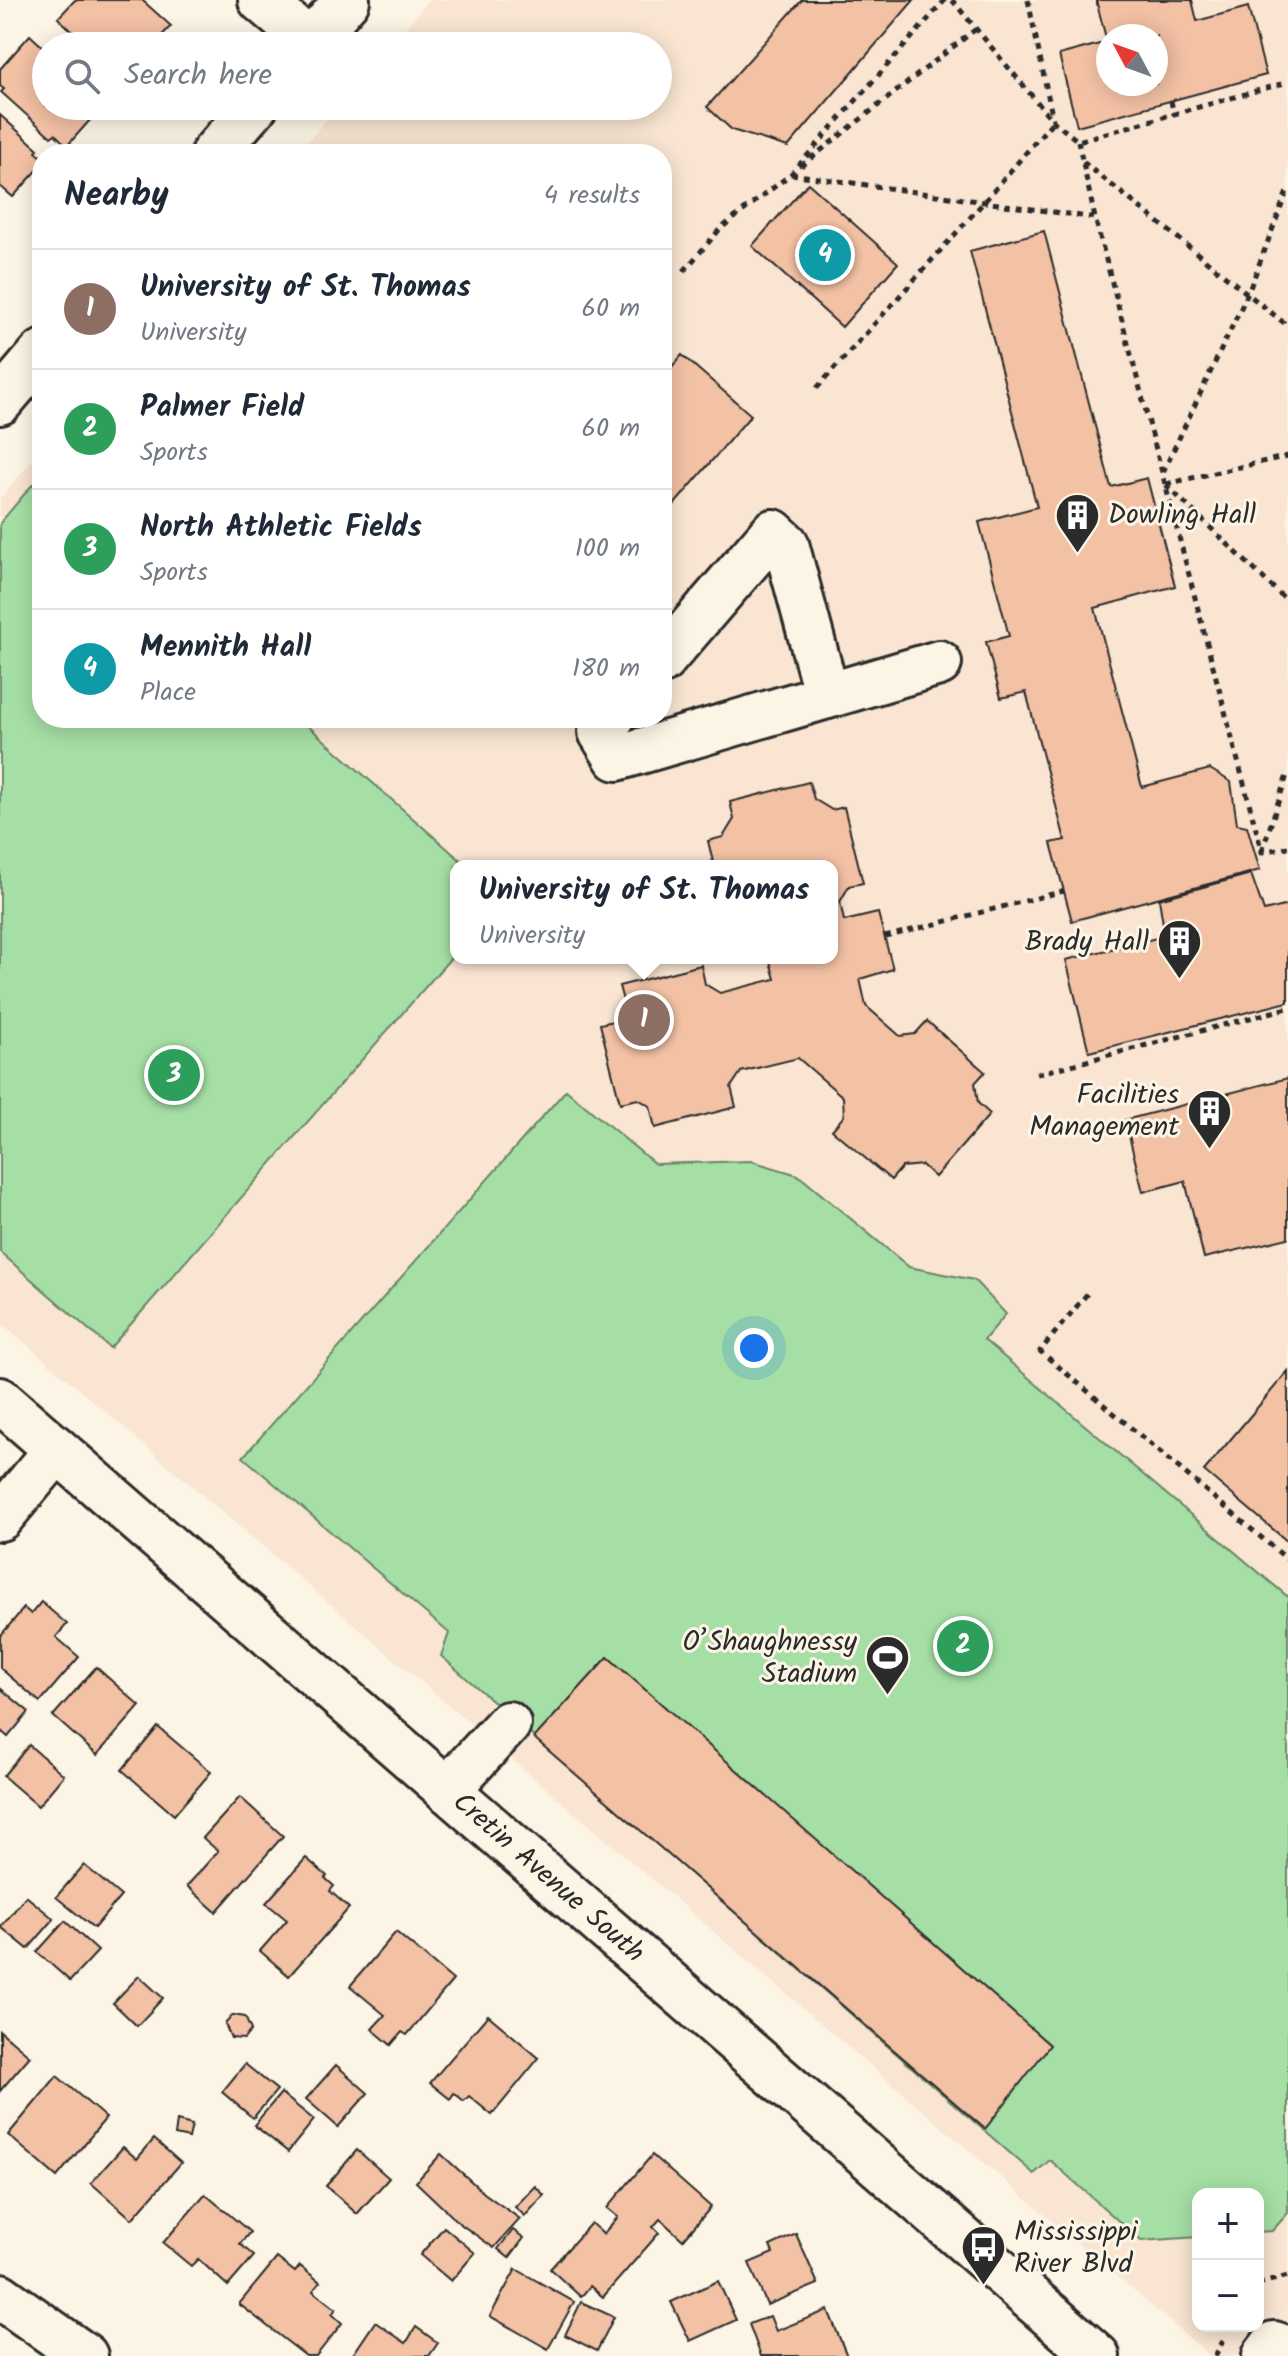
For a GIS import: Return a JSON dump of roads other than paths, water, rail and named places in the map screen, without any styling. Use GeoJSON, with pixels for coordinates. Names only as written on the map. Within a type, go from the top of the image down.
{"type":"FeatureCollection","features":[{"type":"Feature","properties":{"kind":"main road"},"geometry":{"type":"LineString","coordinates":[[261,0],[295,32]]}},
{"type":"Feature","properties":{"kind":"main road"},"geometry":{"type":"LineString","coordinates":[[319,32],[347,0]]}},
{"type":"Feature","properties":{"kind":"main road"},"geometry":{"type":"LineString","coordinates":[[222,144],[243,120]]}},
{"type":"Feature","properties":{"kind":"main road"},"geometry":{"type":"LineString","coordinates":[[0,402],[32,365]]}},
{"type":"Feature","properties":{"kind":"main road"},"geometry":{"type":"LineString","coordinates":[[672,649],[773,532],[786,544],[827,696]]}},
{"type":"Feature","properties":{"kind":"main road"},"geometry":{"type":"LineString","coordinates":[[604,728],[601,732],[617,758],[939,663]]}},
{"type":"Feature","properties":{"kind":"main road","name":"Cretin Avenue South"},"geometry":{"type":"LineString","coordinates":[[0,1400],[1097,2356]]}},
{"type":"Feature","properties":{"kind":"main road"},"geometry":{"type":"LineString","coordinates":[[0,1518],[57,1450]]}},
{"type":"Feature","properties":{"kind":"main road"},"geometry":{"type":"LineString","coordinates":[[447,1790],[508,1724]]}},
{"type":"Feature","properties":{"kind":"main road"},"geometry":{"type":"LineString","coordinates":[[0,2296],[85,2356]]}},
{"type":"Feature","properties":{"kind":"place","name":"Mennith Hall"},"geometry":{"type":"Point","coordinates":[825,255]}},
{"type":"Feature","properties":{"kind":"place","name":"Dowling Hall"},"geometry":{"type":"Point","coordinates":[1077,554]}},
{"type":"Feature","properties":{"kind":"place","name":"Brady Hall"},"geometry":{"type":"Point","coordinates":[1180,981]}},
{"type":"Feature","properties":{"kind":"place","name":"University of St. Thomas"},"geometry":{"type":"Point","coordinates":[644,1020]}},
{"type":"Feature","properties":{"kind":"place","name":"North Athletic Fields"},"geometry":{"type":"Point","coordinates":[174,1075]}},
{"type":"Feature","properties":{"kind":"place","name":"Facilities Management"},"geometry":{"type":"Point","coordinates":[1210,1150]}},
{"type":"Feature","properties":{"kind":"place","name":"Palmer Field"},"geometry":{"type":"Point","coordinates":[963,1646]}},
{"type":"Feature","properties":{"kind":"place","name":"O’Shaughnessy Stadium"},"geometry":{"type":"Point","coordinates":[888,1697]}},
{"type":"Feature","properties":{"kind":"place","name":"Mississippi River Blvd"},"geometry":{"type":"Point","coordinates":[983,2287]}}]}
